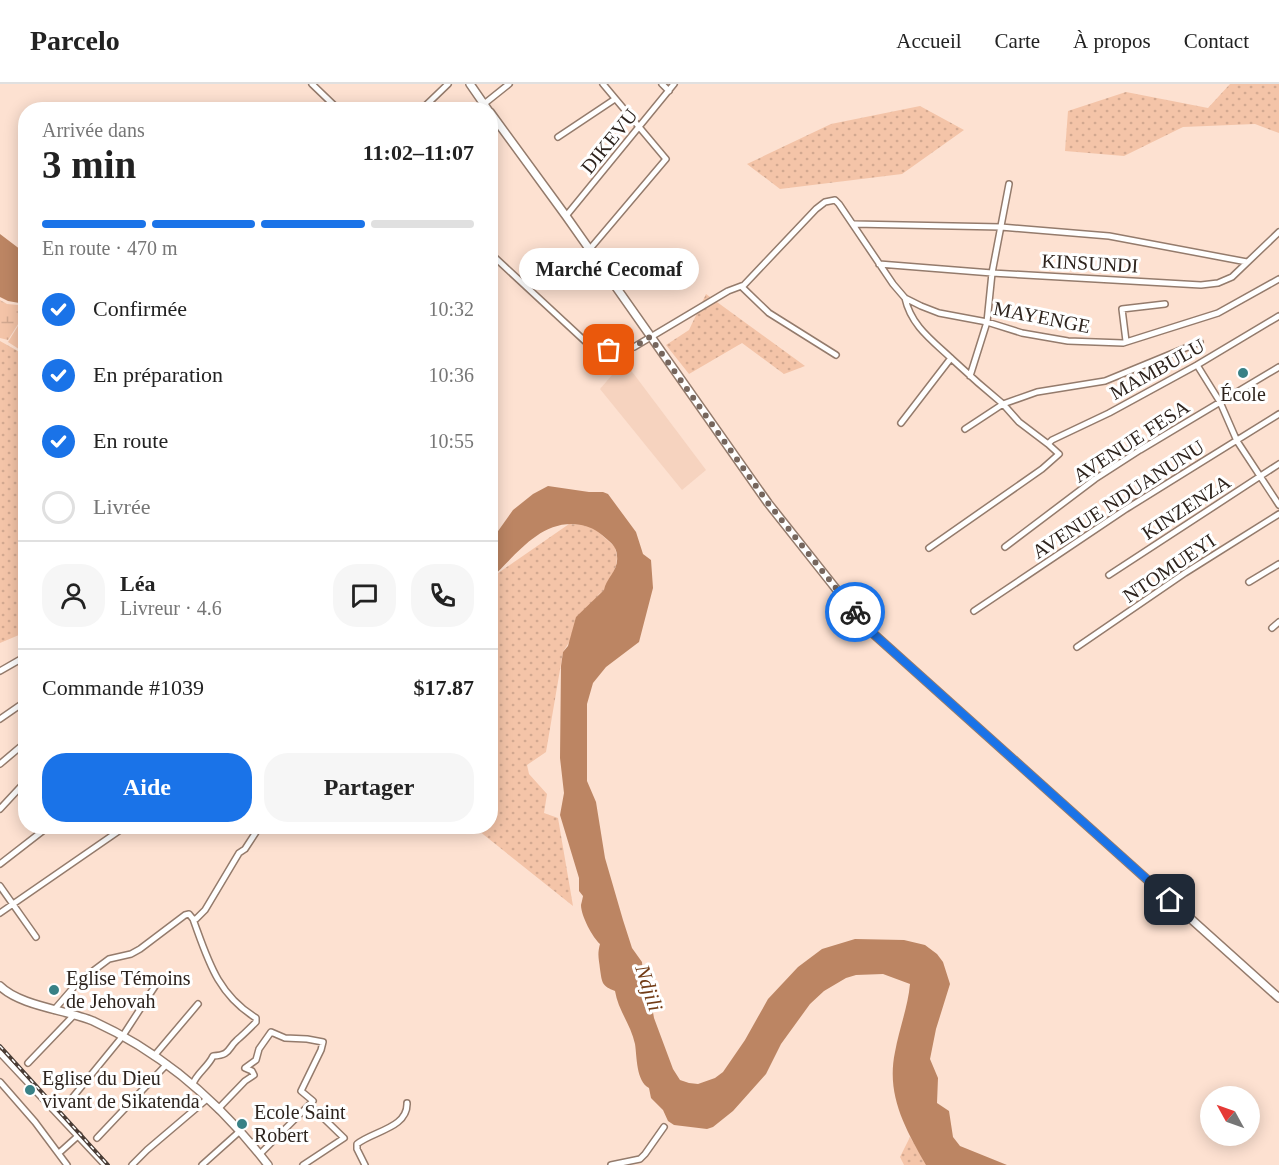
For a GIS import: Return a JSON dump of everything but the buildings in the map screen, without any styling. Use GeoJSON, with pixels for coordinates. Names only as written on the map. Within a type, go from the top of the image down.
{"type":"FeatureCollection","features":[{"type":"Feature","properties":{"kind":"street"},"geometry":{"type":"LineString","coordinates":[[312,84],[331,102]]}},
{"type":"Feature","properties":{"kind":"street"},"geometry":{"type":"LineString","coordinates":[[429,102],[448,84]]}},
{"type":"Feature","properties":{"kind":"street"},"geometry":{"type":"LineString","coordinates":[[470,84],[483,102]]}},
{"type":"Feature","properties":{"kind":"street"},"geometry":{"type":"LineString","coordinates":[[494,102],[508,84]]}},
{"type":"Feature","properties":{"kind":"street"},"geometry":{"type":"LineString","coordinates":[[589,250],[666,159],[603,84]]}},
{"type":"Feature","properties":{"kind":"street"},"geometry":{"type":"LineString","coordinates":[[662,84],[669,91]]}},
{"type":"Feature","properties":{"kind":"street","name":"DIKEVU"},"geometry":{"type":"LineString","coordinates":[[566,216],[674,84]]}},
{"type":"Feature","properties":{"kind":"street"},"geometry":{"type":"LineString","coordinates":[[558,137],[615,99]]}},
{"type":"Feature","properties":{"kind":"street"},"geometry":{"type":"LineString","coordinates":[[498,123],[768,503],[867,628],[1279,998]]}},
{"type":"Feature","properties":{"kind":"street"},"geometry":{"type":"LineString","coordinates":[[969,376],[987,322],[992,273],[1009,184]]}},
{"type":"Feature","properties":{"kind":"street","name":"MAYENGE"},"geometry":{"type":"LineString","coordinates":[[742,287],[816,209],[830,200],[835,200],[839,204],[905,298],[939,313],[987,322],[1022,333],[1068,341],[1123,343],[1218,314],[1279,279]]}},
{"type":"Feature","properties":{"kind":"street"},"geometry":{"type":"LineString","coordinates":[[854,224],[1001,227],[1109,236],[1247,262]]}},
{"type":"Feature","properties":{"kind":"street","name":"KINSUNDI"},"geometry":{"type":"LineString","coordinates":[[879,264],[1201,285],[1218,283],[1232,277],[1279,232]]}},
{"type":"Feature","properties":{"kind":"street"},"geometry":{"type":"LineString","coordinates":[[498,260],[587,343],[598,348],[619,352],[634,347],[728,291],[742,287],[769,313],[836,355]]}},
{"type":"Feature","properties":{"kind":"street"},"geometry":{"type":"LineString","coordinates":[[905,298],[910,315],[918,327],[969,376],[1003,404],[1019,422],[1059,454],[1042,469],[929,548]]}},
{"type":"Feature","properties":{"kind":"street"},"geometry":{"type":"LineString","coordinates":[[1126,341],[1122,309],[1165,304]]}},
{"type":"Feature","properties":{"kind":"street","name":"MAMBULU"},"geometry":{"type":"LineString","coordinates":[[1048,444],[1197,365],[1279,316]]}},
{"type":"Feature","properties":{"kind":"street"},"geometry":{"type":"LineString","coordinates":[[965,429],[1003,404],[1037,392],[1105,381],[1200,342]]}},
{"type":"Feature","properties":{"kind":"street"},"geometry":{"type":"LineString","coordinates":[[901,423],[951,358]]}},
{"type":"Feature","properties":{"kind":"street"},"geometry":{"type":"LineString","coordinates":[[1197,365],[1220,402],[1237,441],[1279,505]]}},
{"type":"Feature","properties":{"kind":"street","name":"AVENUE FESA"},"geometry":{"type":"LineString","coordinates":[[1005,547],[1095,479],[1279,367]]}},
{"type":"Feature","properties":{"kind":"street","name":"AVENUE NDUANUNU"},"geometry":{"type":"LineString","coordinates":[[974,611],[1126,509],[1279,414]]}},
{"type":"Feature","properties":{"kind":"street","name":"KINZENZA"},"geometry":{"type":"LineString","coordinates":[[1109,575],[1279,464]]}},
{"type":"Feature","properties":{"kind":"street","name":"NTOMUEYI"},"geometry":{"type":"LineString","coordinates":[[1077,647],[1185,573],[1279,514]]}},
{"type":"Feature","properties":{"kind":"street"},"geometry":{"type":"LineString","coordinates":[[1249,582],[1279,564]]}},
{"type":"Feature","properties":{"kind":"street"},"geometry":{"type":"LineString","coordinates":[[1272,628],[1279,622]]}},
{"type":"Feature","properties":{"kind":"street"},"geometry":{"type":"LineString","coordinates":[[0,671],[18,661]]}},
{"type":"Feature","properties":{"kind":"street"},"geometry":{"type":"LineString","coordinates":[[0,720],[18,706]]}},
{"type":"Feature","properties":{"kind":"street"},"geometry":{"type":"LineString","coordinates":[[0,764],[18,749]]}},
{"type":"Feature","properties":{"kind":"street"},"geometry":{"type":"LineString","coordinates":[[0,809],[18,790]]}},
{"type":"Feature","properties":{"kind":"street"},"geometry":{"type":"LineString","coordinates":[[0,864],[39,834]]}},
{"type":"Feature","properties":{"kind":"street"},"geometry":{"type":"LineString","coordinates":[[0,913],[114,834]]}},
{"type":"Feature","properties":{"kind":"street"},"geometry":{"type":"LineString","coordinates":[[194,919],[205,910],[239,853],[245,849],[255,834]]}},
{"type":"Feature","properties":{"kind":"street"},"geometry":{"type":"LineString","coordinates":[[0,886],[36,937]]}},
{"type":"Feature","properties":{"kind":"street"},"geometry":{"type":"LineString","coordinates":[[54,1010],[80,980],[109,959],[140,950],[189,914],[194,919],[209,966],[221,985],[239,1007],[256,1018],[256,1022],[234,1043],[232,1049],[213,1056],[193,1084]]}},
{"type":"Feature","properties":{"kind":"street"},"geometry":{"type":"LineString","coordinates":[[68,1103],[122,1037],[161,977]]}},
{"type":"Feature","properties":{"kind":"street"},"geometry":{"type":"LineString","coordinates":[[0,986],[9,993],[92,1021],[167,1064],[193,1084],[240,1131],[268,1165]]}},
{"type":"Feature","properties":{"kind":"street"},"geometry":{"type":"LineString","coordinates":[[154,1056],[198,1004]]}},
{"type":"Feature","properties":{"kind":"street"},"geometry":{"type":"LineString","coordinates":[[28,1063],[74,1015]]}},
{"type":"Feature","properties":{"kind":"street"},"geometry":{"type":"LineString","coordinates":[[219,1110],[245,1081],[254,1075],[252,1071],[245,1068],[256,1060],[259,1049],[271,1032],[285,1038],[323,1042],[301,1091],[344,1138],[303,1165]]}},
{"type":"Feature","properties":{"kind":"street"},"geometry":{"type":"LineString","coordinates":[[0,1053],[105,1165]]}},
{"type":"Feature","properties":{"kind":"street"},"geometry":{"type":"LineString","coordinates":[[98,1138],[167,1064]]}},
{"type":"Feature","properties":{"kind":"street"},"geometry":{"type":"LineString","coordinates":[[0,1082],[67,1165]]}},
{"type":"Feature","properties":{"kind":"street"},"geometry":{"type":"LineString","coordinates":[[132,1165],[207,1099]]}},
{"type":"Feature","properties":{"kind":"street"},"geometry":{"type":"LineString","coordinates":[[260,1154],[311,1103]]}},
{"type":"Feature","properties":{"kind":"street"},"geometry":{"type":"LineString","coordinates":[[365,1165],[357,1144],[403,1118],[407,1103]]}},
{"type":"Feature","properties":{"kind":"street"},"geometry":{"type":"LineString","coordinates":[[611,1165],[640,1159],[664,1127]]}},
{"type":"Feature","properties":{"kind":"street"},"geometry":{"type":"LineString","coordinates":[[202,1165],[240,1131]]}},
{"type":"Feature","properties":{"kind":"street"},"geometry":{"type":"LineString","coordinates":[[58,1153],[79,1136]]}},
{"type":"Feature","properties":{"kind":"shaded area"},"geometry":{"type":"Polygon","coordinates":[[[0,234],[18,248],[18,303],[0,297],[0,234]]]}},
{"type":"Feature","properties":{"kind":"shaded area"},"geometry":{"type":"Polygon","coordinates":[[[624,361],[706,470],[682,490],[600,389],[624,361]]]}},
{"type":"Feature","properties":{"kind":"shaded area"},"geometry":{"type":"Polygon","coordinates":[[[548,486],[608,494],[636,532],[643,554],[651,560],[653,588],[639,642],[606,667],[593,683],[587,704],[587,781],[596,802],[605,858],[623,920],[632,948],[642,962],[654,1018],[673,1069],[680,1080],[698,1084],[715,1078],[723,1072],[745,1040],[768,999],[798,967],[822,949],[855,939],[904,940],[925,945],[943,962],[950,984],[936,1029],[930,1059],[938,1078],[937,1103],[949,1111],[953,1137],[960,1146],[1007,1165],[926,1165],[899,1111],[893,1083],[895,1052],[910,984],[883,974],[856,975],[824,991],[810,1004],[781,1044],[766,1074],[733,1111],[713,1127],[707,1129],[674,1125],[668,1121],[663,1110],[651,1098],[649,1088],[639,1074],[633,1037],[615,991],[605,986],[602,981],[598,957],[600,944],[583,915],[581,905],[583,896],[579,891],[579,878],[560,815],[564,793],[560,758],[563,652],[568,646],[576,617],[604,590],[616,566],[617,552],[610,542],[592,528],[573,524],[560,525],[538,535],[498,571],[498,531],[513,510],[533,494],[548,486]]]}},
{"type":"Feature","properties":{"kind":"green space"},"geometry":{"type":"Polygon","coordinates":[[[1230,84],[1279,84],[1279,133],[1255,124],[1183,127],[1124,156],[1065,151],[1068,111],[1126,92],[1208,108],[1230,84]]]}},
{"type":"Feature","properties":{"kind":"green space"},"geometry":{"type":"Polygon","coordinates":[[[920,106],[964,130],[902,174],[780,189],[747,164],[831,124],[920,106]]]}},
{"type":"Feature","properties":{"kind":"green space"},"geometry":{"type":"Polygon","coordinates":[[[706,294],[805,366],[784,374],[742,343],[689,374],[666,345],[689,330],[706,294]]]}},
{"type":"Feature","properties":{"kind":"green space"},"geometry":{"type":"Polygon","coordinates":[[[0,300],[7,304],[18,305],[18,324],[8,340],[0,338],[0,300]]]}},
{"type":"Feature","properties":{"kind":"green space"},"geometry":{"type":"Polygon","coordinates":[[[18,326],[18,348],[8,342],[18,326]]]}},
{"type":"Feature","properties":{"kind":"green space"},"geometry":{"type":"Polygon","coordinates":[[[0,341],[18,351],[18,635],[0,643],[0,341]]]}},
{"type":"Feature","properties":{"kind":"green space"},"geometry":{"type":"Polygon","coordinates":[[[569,524],[587,525],[595,529],[615,547],[616,566],[605,590],[599,594],[563,652],[546,752],[527,765],[529,774],[547,794],[544,813],[558,818],[573,906],[483,834],[498,834],[498,573],[569,524]]]}},
{"type":"Feature","properties":{"kind":"green space"},"geometry":{"type":"Polygon","coordinates":[[[910,1137],[927,1165],[904,1165],[900,1157],[910,1137]]]}},
{"type":"Feature","properties":{"kind":"railway"},"geometry":{"type":"LineString","coordinates":[[0,1046],[108,1165]]}},
{"type":"Feature","properties":{"kind":"way so far"},"geometry":{"type":"LineString","coordinates":[[609,350],[619,352],[634,347],[650,337],[768,503],[855,612]]}},
{"type":"Feature","properties":{"kind":"place","name":"Marché Cecomaf"},"geometry":{"type":"Point","coordinates":[609,350]}},
{"type":"Feature","properties":{"kind":"place","name":"École"},"geometry":{"type":"Point","coordinates":[1243,373]}},
{"type":"Feature","properties":{"kind":"place","name":"Eglise Témoins de Jehovah"},"geometry":{"type":"Point","coordinates":[54,990]}},
{"type":"Feature","properties":{"kind":"place","name":"Eglise du Dieu vivant de Sikatenda"},"geometry":{"type":"Point","coordinates":[30,1090]}},
{"type":"Feature","properties":{"kind":"place","name":"Ecole Saint Robert"},"geometry":{"type":"Point","coordinates":[242,1124]}},
{"type":"Feature","properties":{"kind":"route"},"geometry":{"type":"LineString","coordinates":[[855,612],[867,628],[1170,900]]}},
{"type":"Feature","properties":{"kind":"water label","name":"Ndjili"},"geometry":{"type":"Point","coordinates":[649,988]}}]}
